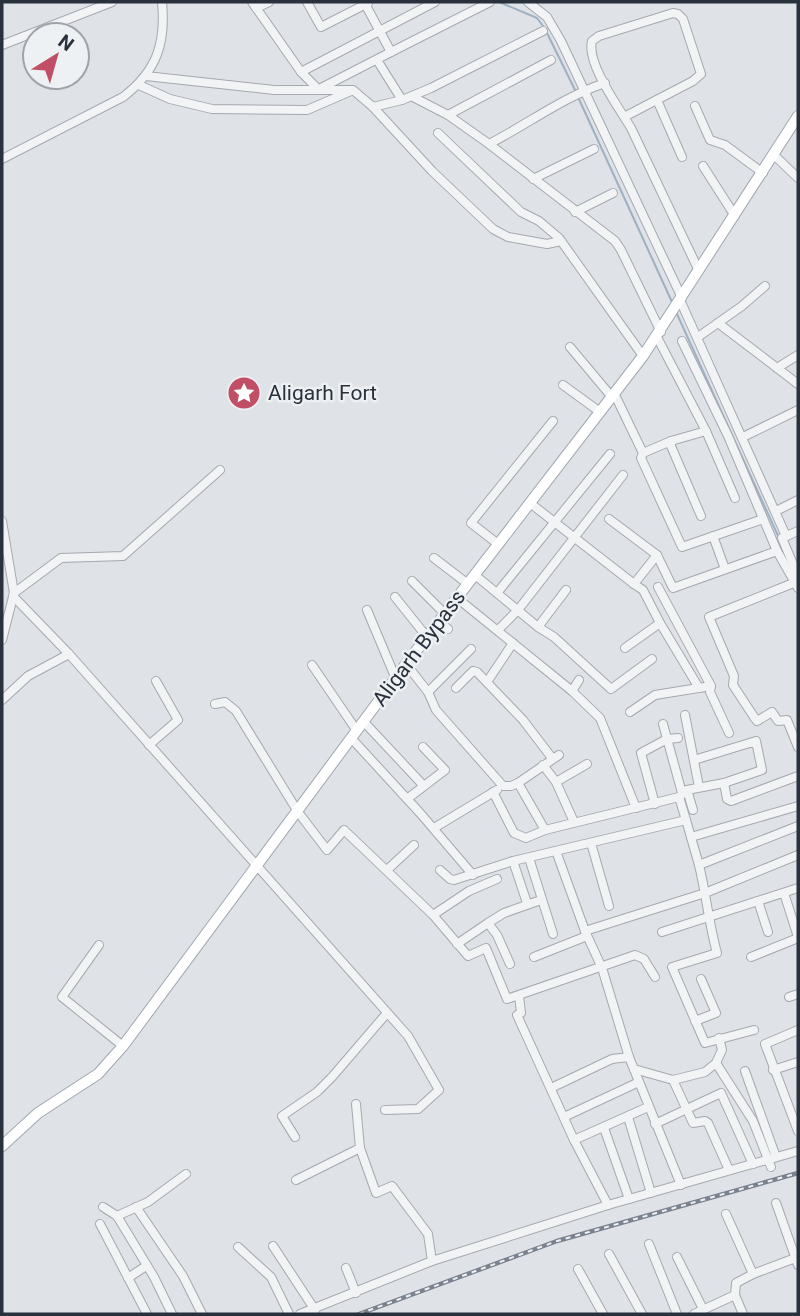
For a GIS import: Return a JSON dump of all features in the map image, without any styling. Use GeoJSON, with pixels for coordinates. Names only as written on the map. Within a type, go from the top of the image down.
{"type":"FeatureCollection","features":[{"type":"Feature","properties":{"kind":"main road","name":"Aligarh Bypass"},"geometry":{"type":"LineString","coordinates":[[2,1146],[38,1113],[98,1074],[124,1046],[406,664],[643,356],[796,124]]}},
{"type":"Feature","properties":{"kind":"street"},"geometry":{"type":"LineString","coordinates":[[2,45],[112,2]]}},
{"type":"Feature","properties":{"kind":"street"},"geometry":{"type":"LineString","coordinates":[[2,159],[123,97],[139,85],[161,45],[164,22],[162,2]]}},
{"type":"Feature","properties":{"kind":"street"},"geometry":{"type":"LineString","coordinates":[[269,2],[254,5],[301,72],[318,89]]}},
{"type":"Feature","properties":{"kind":"street"},"geometry":{"type":"LineString","coordinates":[[307,2],[321,27],[366,3],[391,52]]}},
{"type":"Feature","properties":{"kind":"street"},"geometry":{"type":"LineString","coordinates":[[301,72],[435,2]]}},
{"type":"Feature","properties":{"kind":"street"},"geometry":{"type":"LineString","coordinates":[[318,89],[490,2]]}},
{"type":"Feature","properties":{"kind":"street"},"geometry":{"type":"LineString","coordinates":[[528,2],[547,17],[561,41],[580,92],[698,337],[786,536]]}},
{"type":"Feature","properties":{"kind":"street"},"geometry":{"type":"LineString","coordinates":[[624,117],[701,74],[683,19],[678,14],[673,13],[594,38],[590,49],[699,271]]}},
{"type":"Feature","properties":{"kind":"street"},"geometry":{"type":"LineString","coordinates":[[373,107],[413,97],[544,31]]}},
{"type":"Feature","properties":{"kind":"street"},"geometry":{"type":"LineString","coordinates":[[377,60],[402,100]]}},
{"type":"Feature","properties":{"kind":"street"},"geometry":{"type":"LineString","coordinates":[[448,115],[551,60]]}},
{"type":"Feature","properties":{"kind":"street"},"geometry":{"type":"LineString","coordinates":[[146,75],[274,90],[353,90],[493,229],[508,237],[550,244],[561,241]]}},
{"type":"Feature","properties":{"kind":"street"},"geometry":{"type":"LineString","coordinates":[[489,144],[523,127],[580,92],[605,83]]}},
{"type":"Feature","properties":{"kind":"street"},"geometry":{"type":"LineString","coordinates":[[139,85],[170,99],[212,109],[307,110],[353,90]]}},
{"type":"Feature","properties":{"kind":"street"},"geometry":{"type":"LineString","coordinates":[[413,97],[448,115],[489,144],[611,238],[621,250],[735,498]]}},
{"type":"Feature","properties":{"kind":"street"},"geometry":{"type":"LineString","coordinates":[[657,100],[682,156]]}},
{"type":"Feature","properties":{"kind":"street"},"geometry":{"type":"LineString","coordinates":[[695,106],[710,140],[725,145],[763,173]]}},
{"type":"Feature","properties":{"kind":"street"},"geometry":{"type":"LineString","coordinates":[[438,133],[521,212],[543,224],[561,241],[643,356]]}},
{"type":"Feature","properties":{"kind":"street"},"geometry":{"type":"LineString","coordinates":[[533,179],[594,149]]}},
{"type":"Feature","properties":{"kind":"street"},"geometry":{"type":"LineString","coordinates":[[775,155],[798,178]]}},
{"type":"Feature","properties":{"kind":"street"},"geometry":{"type":"LineString","coordinates":[[703,166],[735,216]]}},
{"type":"Feature","properties":{"kind":"street"},"geometry":{"type":"LineString","coordinates":[[575,212],[613,193]]}},
{"type":"Feature","properties":{"kind":"street"},"geometry":{"type":"LineString","coordinates":[[698,337],[765,286]]}},
{"type":"Feature","properties":{"kind":"street"},"geometry":{"type":"LineString","coordinates":[[718,323],[798,384]]}},
{"type":"Feature","properties":{"kind":"street"},"geometry":{"type":"LineString","coordinates":[[682,341],[728,436],[778,551],[797,582]]}},
{"type":"Feature","properties":{"kind":"street"},"geometry":{"type":"LineString","coordinates":[[570,347],[613,394],[643,453],[641,458],[682,547],[763,519]]}},
{"type":"Feature","properties":{"kind":"street"},"geometry":{"type":"LineString","coordinates":[[777,368],[798,355]]}},
{"type":"Feature","properties":{"kind":"street"},"geometry":{"type":"LineString","coordinates":[[564,385],[600,412]]}},
{"type":"Feature","properties":{"kind":"street"},"geometry":{"type":"LineString","coordinates":[[744,437],[798,410]]}},
{"type":"Feature","properties":{"kind":"street"},"geometry":{"type":"LineString","coordinates":[[498,544],[471,523],[553,421]]}},
{"type":"Feature","properties":{"kind":"street"},"geometry":{"type":"LineString","coordinates":[[643,453],[706,431]]}},
{"type":"Feature","properties":{"kind":"street"},"geometry":{"type":"LineString","coordinates":[[671,441],[701,516]]}},
{"type":"Feature","properties":{"kind":"street"},"geometry":{"type":"LineString","coordinates":[[497,593],[610,454]]}},
{"type":"Feature","properties":{"kind":"street"},"geometry":{"type":"LineString","coordinates":[[14,594],[61,558],[123,556],[220,470]]}},
{"type":"Feature","properties":{"kind":"street"},"geometry":{"type":"LineString","coordinates":[[498,630],[518,610],[623,475]]}},
{"type":"Feature","properties":{"kind":"street"},"geometry":{"type":"LineString","coordinates":[[776,511],[798,500]]}},
{"type":"Feature","properties":{"kind":"street"},"geometry":{"type":"LineString","coordinates":[[530,503],[643,590],[660,624],[699,688]]}},
{"type":"Feature","properties":{"kind":"street"},"geometry":{"type":"LineString","coordinates":[[608,519],[657,555],[673,588],[778,551]]}},
{"type":"Feature","properties":{"kind":"street"},"geometry":{"type":"LineString","coordinates":[[2,521],[14,594],[2,640]]}},
{"type":"Feature","properties":{"kind":"street"},"geometry":{"type":"LineString","coordinates":[[797,582],[796,563],[782,538],[798,531]]}},
{"type":"Feature","properties":{"kind":"street"},"geometry":{"type":"LineString","coordinates":[[713,536],[725,569]]}},
{"type":"Feature","properties":{"kind":"street"},"geometry":{"type":"LineString","coordinates":[[634,584],[657,555]]}},
{"type":"Feature","properties":{"kind":"street"},"geometry":{"type":"LineString","coordinates":[[434,558],[468,584]]}},
{"type":"Feature","properties":{"kind":"street"},"geometry":{"type":"LineString","coordinates":[[475,575],[554,637],[611,689],[652,659]]}},
{"type":"Feature","properties":{"kind":"street"},"geometry":{"type":"LineString","coordinates":[[412,581],[442,617],[448,629]]}},
{"type":"Feature","properties":{"kind":"street"},"geometry":{"type":"LineString","coordinates":[[797,582],[709,617],[734,676],[733,685],[754,718],[757,721],[772,712],[778,721],[787,720],[798,747]]}},
{"type":"Feature","properties":{"kind":"street"},"geometry":{"type":"LineString","coordinates":[[643,590],[671,584]]}},
{"type":"Feature","properties":{"kind":"street"},"geometry":{"type":"LineString","coordinates":[[658,587],[711,686],[710,692],[729,733]]}},
{"type":"Feature","properties":{"kind":"street"},"geometry":{"type":"LineString","coordinates":[[538,627],[566,590]]}},
{"type":"Feature","properties":{"kind":"street"},"geometry":{"type":"LineString","coordinates":[[14,594],[408,1036],[439,1090],[418,1109],[385,1110]]}},
{"type":"Feature","properties":{"kind":"street"},"geometry":{"type":"LineString","coordinates":[[395,597],[427,637]]}},
{"type":"Feature","properties":{"kind":"street"},"geometry":{"type":"LineString","coordinates":[[457,598],[572,691],[600,718],[636,808]]}},
{"type":"Feature","properties":{"kind":"street"},"geometry":{"type":"LineString","coordinates":[[367,610],[396,679]]}},
{"type":"Feature","properties":{"kind":"street"},"geometry":{"type":"LineString","coordinates":[[625,648],[660,624]]}},
{"type":"Feature","properties":{"kind":"street"},"geometry":{"type":"LineString","coordinates":[[487,682],[513,643]]}},
{"type":"Feature","properties":{"kind":"street"},"geometry":{"type":"LineString","coordinates":[[428,692],[471,649]]}},
{"type":"Feature","properties":{"kind":"street"},"geometry":{"type":"LineString","coordinates":[[2,700],[28,676],[69,653]]}},
{"type":"Feature","properties":{"kind":"street"},"geometry":{"type":"LineString","coordinates":[[406,664],[428,692],[436,710],[503,786]]}},
{"type":"Feature","properties":{"kind":"street"},"geometry":{"type":"LineString","coordinates":[[312,665],[355,735],[473,875]]}},
{"type":"Feature","properties":{"kind":"street"},"geometry":{"type":"LineString","coordinates":[[434,828],[503,786],[518,783],[556,756],[475,671],[456,688]]}},
{"type":"Feature","properties":{"kind":"street"},"geometry":{"type":"LineString","coordinates":[[572,691],[579,680]]}},
{"type":"Feature","properties":{"kind":"street"},"geometry":{"type":"LineString","coordinates":[[149,745],[178,720],[156,681]]}},
{"type":"Feature","properties":{"kind":"street"},"geometry":{"type":"LineString","coordinates":[[630,712],[654,695],[711,686]]}},
{"type":"Feature","properties":{"kind":"street"},"geometry":{"type":"LineString","coordinates":[[215,704],[225,702],[236,711],[298,812],[327,850],[344,830],[433,915],[468,956],[486,948],[507,999],[639,955],[655,977]]}},
{"type":"Feature","properties":{"kind":"street"},"geometry":{"type":"LineString","coordinates":[[685,715],[699,787]]}},
{"type":"Feature","properties":{"kind":"street"},"geometry":{"type":"LineString","coordinates":[[364,722],[423,785]]}},
{"type":"Feature","properties":{"kind":"street"},"geometry":{"type":"LineString","coordinates":[[663,724],[683,793],[686,820],[705,893],[707,917],[718,953],[672,967],[705,1043],[754,1030]]}},
{"type":"Feature","properties":{"kind":"street"},"geometry":{"type":"LineString","coordinates":[[655,804],[641,753],[667,739],[678,738]]}},
{"type":"Feature","properties":{"kind":"street"},"geometry":{"type":"LineString","coordinates":[[492,792],[518,836],[526,838],[574,822],[655,804],[699,787],[724,783],[762,770],[756,741],[694,760]]}},
{"type":"Feature","properties":{"kind":"street"},"geometry":{"type":"LineString","coordinates":[[407,799],[444,770],[423,747]]}},
{"type":"Feature","properties":{"kind":"street"},"geometry":{"type":"LineString","coordinates":[[556,782],[587,764]]}},
{"type":"Feature","properties":{"kind":"street"},"geometry":{"type":"LineString","coordinates":[[543,765],[556,782],[574,822]]}},
{"type":"Feature","properties":{"kind":"street"},"geometry":{"type":"LineString","coordinates":[[724,783],[727,799],[730,801],[798,776]]}},
{"type":"Feature","properties":{"kind":"street"},"geometry":{"type":"LineString","coordinates":[[518,783],[545,830]]}},
{"type":"Feature","properties":{"kind":"street"},"geometry":{"type":"LineString","coordinates":[[683,793],[693,810]]}},
{"type":"Feature","properties":{"kind":"street"},"geometry":{"type":"LineString","coordinates":[[691,837],[798,806]]}},
{"type":"Feature","properties":{"kind":"street"},"geometry":{"type":"LineString","coordinates":[[440,870],[450,879],[473,875],[513,862],[686,820]]}},
{"type":"Feature","properties":{"kind":"street"},"geometry":{"type":"LineString","coordinates":[[699,865],[798,826]]}},
{"type":"Feature","properties":{"kind":"street"},"geometry":{"type":"LineString","coordinates":[[591,843],[609,906]]}},
{"type":"Feature","properties":{"kind":"street"},"geometry":{"type":"LineString","coordinates":[[387,870],[414,845]]}},
{"type":"Feature","properties":{"kind":"street"},"geometry":{"type":"LineString","coordinates":[[556,851],[586,934],[602,968],[629,1057],[681,1185]]}},
{"type":"Feature","properties":{"kind":"street"},"geometry":{"type":"LineString","coordinates":[[534,957],[586,934],[705,893],[798,855]]}},
{"type":"Feature","properties":{"kind":"street"},"geometry":{"type":"LineString","coordinates":[[529,858],[553,934]]}},
{"type":"Feature","properties":{"kind":"street"},"geometry":{"type":"LineString","coordinates":[[513,862],[527,903]]}},
{"type":"Feature","properties":{"kind":"street"},"geometry":{"type":"LineString","coordinates":[[433,915],[468,891],[497,879]]}},
{"type":"Feature","properties":{"kind":"street"},"geometry":{"type":"LineString","coordinates":[[662,932],[798,888]]}},
{"type":"Feature","properties":{"kind":"street"},"geometry":{"type":"LineString","coordinates":[[751,957],[798,937],[784,892]]}},
{"type":"Feature","properties":{"kind":"street"},"geometry":{"type":"LineString","coordinates":[[457,944],[504,912],[541,900]]}},
{"type":"Feature","properties":{"kind":"street"},"geometry":{"type":"LineString","coordinates":[[758,901],[768,932]]}},
{"type":"Feature","properties":{"kind":"street"},"geometry":{"type":"LineString","coordinates":[[488,923],[497,935],[510,964]]}},
{"type":"Feature","properties":{"kind":"street"},"geometry":{"type":"LineString","coordinates":[[99,945],[62,997],[124,1046]]}},
{"type":"Feature","properties":{"kind":"street"},"geometry":{"type":"LineString","coordinates":[[695,1021],[716,1013],[701,979]]}},
{"type":"Feature","properties":{"kind":"street"},"geometry":{"type":"LineString","coordinates":[[789,997],[798,994]]}},
{"type":"Feature","properties":{"kind":"street"},"geometry":{"type":"LineString","coordinates":[[519,996],[521,1013],[517,1016],[608,1205]]}},
{"type":"Feature","properties":{"kind":"street"},"geometry":{"type":"LineString","coordinates":[[295,1137],[282,1116],[317,1092],[387,1013]]}},
{"type":"Feature","properties":{"kind":"street"},"geometry":{"type":"LineString","coordinates":[[798,1030],[765,1044],[773,1070],[796,1116],[798,1131]]}},
{"type":"Feature","properties":{"kind":"street"},"geometry":{"type":"LineString","coordinates":[[634,1069],[673,1080],[705,1072],[716,1063],[722,1050],[719,1038]]}},
{"type":"Feature","properties":{"kind":"street"},"geometry":{"type":"LineString","coordinates":[[551,1088],[612,1059],[629,1057]]}},
{"type":"Feature","properties":{"kind":"street"},"geometry":{"type":"LineString","coordinates":[[773,1070],[798,1062]]}},
{"type":"Feature","properties":{"kind":"street"},"geometry":{"type":"LineString","coordinates":[[716,1063],[753,1122],[772,1161]]}},
{"type":"Feature","properties":{"kind":"street"},"geometry":{"type":"LineString","coordinates":[[744,1071],[772,1161]]}},
{"type":"Feature","properties":{"kind":"street"},"geometry":{"type":"LineString","coordinates":[[673,1080],[693,1123],[708,1123],[729,1171]]}},
{"type":"Feature","properties":{"kind":"street"},"geometry":{"type":"LineString","coordinates":[[564,1117],[639,1082]]}},
{"type":"Feature","properties":{"kind":"street"},"geometry":{"type":"LineString","coordinates":[[655,1124],[721,1093],[753,1164]]}},
{"type":"Feature","properties":{"kind":"street"},"geometry":{"type":"LineString","coordinates":[[356,1104],[359,1148],[376,1193],[392,1185],[428,1234],[432,1261]]}},
{"type":"Feature","properties":{"kind":"street"},"geometry":{"type":"LineString","coordinates":[[575,1140],[648,1107]]}},
{"type":"Feature","properties":{"kind":"street"},"geometry":{"type":"LineString","coordinates":[[628,1117],[651,1193]]}},
{"type":"Feature","properties":{"kind":"street"},"geometry":{"type":"LineString","coordinates":[[604,1128],[629,1199]]}},
{"type":"Feature","properties":{"kind":"street"},"geometry":{"type":"LineString","coordinates":[[296,1180],[359,1148]]}},
{"type":"Feature","properties":{"kind":"street"},"geometry":{"type":"LineString","coordinates":[[300,1314],[432,1261],[608,1205],[798,1152]]}},
{"type":"Feature","properties":{"kind":"street"},"geometry":{"type":"LineString","coordinates":[[117,1216],[158,1196],[186,1174]]}},
{"type":"Feature","properties":{"kind":"street"},"geometry":{"type":"LineString","coordinates":[[743,1314],[735,1295],[736,1283],[752,1273],[797,1260],[776,1203]]}},
{"type":"Feature","properties":{"kind":"street"},"geometry":{"type":"LineString","coordinates":[[103,1207],[117,1216],[172,1314]]}},
{"type":"Feature","properties":{"kind":"street"},"geometry":{"type":"LineString","coordinates":[[136,1208],[183,1276],[202,1314]]}},
{"type":"Feature","properties":{"kind":"street"},"geometry":{"type":"LineString","coordinates":[[726,1214],[752,1273]]}},
{"type":"Feature","properties":{"kind":"street"},"geometry":{"type":"LineString","coordinates":[[100,1224],[147,1314]]}},
{"type":"Feature","properties":{"kind":"street"},"geometry":{"type":"LineString","coordinates":[[649,1244],[677,1314]]}},
{"type":"Feature","properties":{"kind":"street"},"geometry":{"type":"LineString","coordinates":[[273,1245],[315,1310]]}},
{"type":"Feature","properties":{"kind":"street"},"geometry":{"type":"LineString","coordinates":[[238,1247],[271,1277],[289,1314]]}},
{"type":"Feature","properties":{"kind":"street"},"geometry":{"type":"LineString","coordinates":[[609,1254],[642,1314]]}},
{"type":"Feature","properties":{"kind":"street"},"geometry":{"type":"LineString","coordinates":[[677,1257],[703,1309]]}},
{"type":"Feature","properties":{"kind":"street"},"geometry":{"type":"LineString","coordinates":[[128,1278],[146,1266]]}},
{"type":"Feature","properties":{"kind":"street"},"geometry":{"type":"LineString","coordinates":[[346,1268],[356,1293]]}},
{"type":"Feature","properties":{"kind":"street"},"geometry":{"type":"LineString","coordinates":[[578,1269],[603,1314]]}},
{"type":"Feature","properties":{"kind":"street"},"geometry":{"type":"LineString","coordinates":[[694,1314],[735,1295]]}},
{"type":"Feature","properties":{"kind":"waterway"},"geometry":{"type":"LineString","coordinates":[[499,2],[537,18],[543,26]]}},
{"type":"Feature","properties":{"kind":"waterway"},"geometry":{"type":"LineString","coordinates":[[546,31],[576,92]]}},
{"type":"Feature","properties":{"kind":"waterway"},"geometry":{"type":"LineString","coordinates":[[578,97],[672,302]]}},
{"type":"Feature","properties":{"kind":"waterway"},"geometry":{"type":"LineString","coordinates":[[677,314],[779,538]]}},
{"type":"Feature","properties":{"kind":"railway"},"geometry":{"type":"LineString","coordinates":[[359,1314],[557,1241],[798,1173]]}},
{"type":"Feature","properties":{"kind":"place","name":"Aligarh Fort"},"geometry":{"type":"Point","coordinates":[244,393]}}]}
